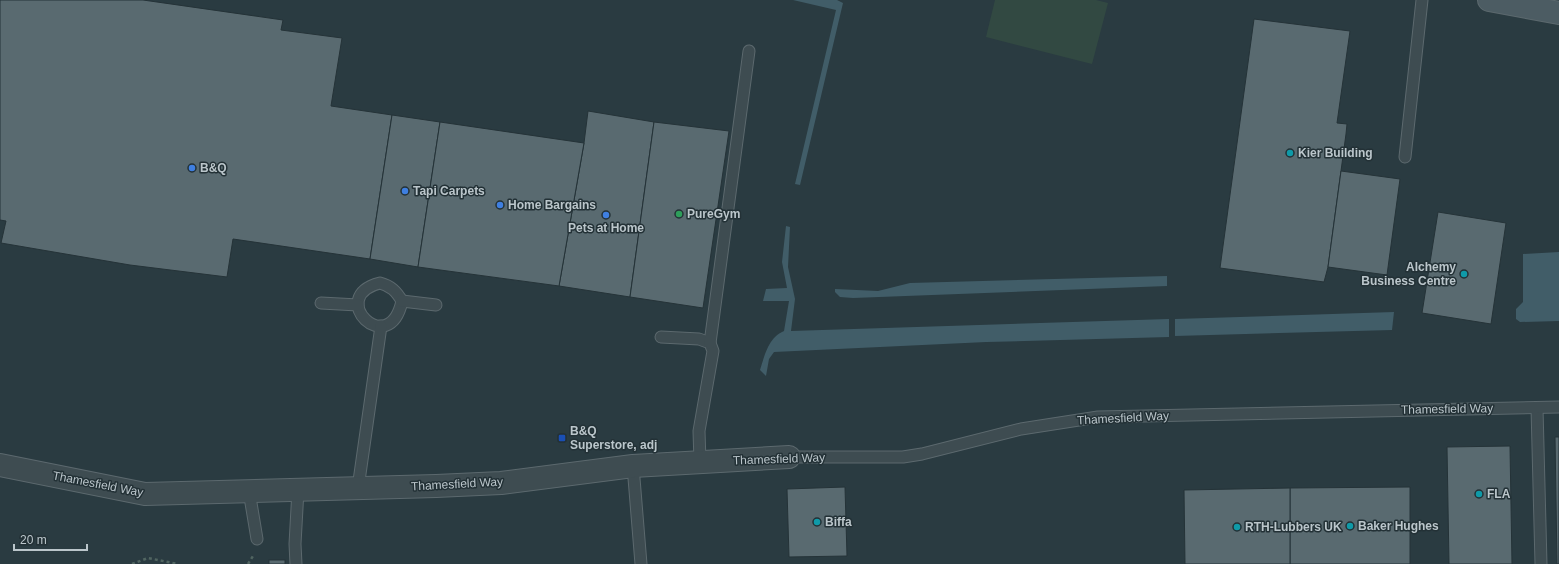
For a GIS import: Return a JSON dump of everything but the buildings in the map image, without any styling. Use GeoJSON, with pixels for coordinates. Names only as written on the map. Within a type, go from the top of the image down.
{"type":"FeatureCollection","features":[{"type":"Feature","properties":{"kind":"street"},"geometry":{"type":"LineString","coordinates":[[1489,0],[1559,13]]}},
{"type":"Feature","properties":{"kind":"street","name":"Thamesfield Way"},"geometry":{"type":"LineString","coordinates":[[0,465],[145,494],[501,483],[633,466],[789,457]]}},
{"type":"Feature","properties":{"kind":"lane"},"geometry":{"type":"LineString","coordinates":[[1405,157],[1422,0]]}},
{"type":"Feature","properties":{"kind":"lane"},"geometry":{"type":"LineString","coordinates":[[700,462],[700,431],[713,351],[710,343],[749,51]]}},
{"type":"Feature","properties":{"kind":"lane"},"geometry":{"type":"LineString","coordinates":[[402,301],[397,317],[392,322],[381,326],[369,324],[363,318],[358,305],[360,296],[364,290],[370,286],[380,283],[387,285],[395,291],[402,301],[436,305]]}},
{"type":"Feature","properties":{"kind":"lane"},"geometry":{"type":"LineString","coordinates":[[321,303],[358,305]]}},
{"type":"Feature","properties":{"kind":"lane"},"geometry":{"type":"LineString","coordinates":[[358,488],[381,326]]}},
{"type":"Feature","properties":{"kind":"lane"},"geometry":{"type":"LineString","coordinates":[[661,337],[699,339],[710,343]]}},
{"type":"Feature","properties":{"kind":"lane","name":"Thamesfield Way"},"geometry":{"type":"LineString","coordinates":[[789,457],[903,457],[922,454],[1021,429],[1098,417],[1559,407]]}},
{"type":"Feature","properties":{"kind":"lane"},"geometry":{"type":"LineString","coordinates":[[1537,408],[1541,564]]}},
{"type":"Feature","properties":{"kind":"lane"},"geometry":{"type":"LineString","coordinates":[[633,466],[641,564]]}},
{"type":"Feature","properties":{"kind":"lane"},"geometry":{"type":"LineString","coordinates":[[249,490],[257,539]]}},
{"type":"Feature","properties":{"kind":"lane"},"geometry":{"type":"LineString","coordinates":[[296,564],[294,544],[298,490]]}},
{"type":"Feature","properties":{"kind":"path"},"geometry":{"type":"LineString","coordinates":[[132,564],[148,558],[178,564]]}},
{"type":"Feature","properties":{"kind":"green space"},"geometry":{"type":"Polygon","coordinates":[[[995,0],[1096,0],[1108,3],[1092,64],[986,37],[995,0]]]}},
{"type":"Feature","properties":{"kind":"water"},"geometry":{"type":"Polygon","coordinates":[[[793,0],[837,0],[843,3],[800,185],[795,184],[836,10],[793,0]]]}},
{"type":"Feature","properties":{"kind":"water"},"geometry":{"type":"Polygon","coordinates":[[[786,226],[790,227],[788,267],[795,299],[791,331],[1169,319],[1169,337],[986,342],[774,352],[769,359],[766,376],[760,370],[771,342],[784,331],[789,301],[763,301],[766,289],[787,288],[782,262],[786,226]]]}},
{"type":"Feature","properties":{"kind":"water"},"geometry":{"type":"Polygon","coordinates":[[[1559,252],[1559,321],[1520,322],[1516,319],[1516,309],[1523,302],[1523,254],[1559,252]]]}},
{"type":"Feature","properties":{"kind":"water"},"geometry":{"type":"Polygon","coordinates":[[[1167,276],[1167,286],[853,298],[840,297],[835,292],[835,289],[878,291],[910,283],[1167,276]]]}},
{"type":"Feature","properties":{"kind":"water"},"geometry":{"type":"Polygon","coordinates":[[[1394,312],[1392,330],[1175,336],[1175,319],[1394,312]]]}},
{"type":"Feature","properties":{"kind":"place","name":"Kier Building"},"geometry":{"type":"Point","coordinates":[1290,153]}},
{"type":"Feature","properties":{"kind":"place","name":"B&Q"},"geometry":{"type":"Point","coordinates":[192,168]}},
{"type":"Feature","properties":{"kind":"place","name":"Tapi Carpets"},"geometry":{"type":"Point","coordinates":[405,191]}},
{"type":"Feature","properties":{"kind":"place","name":"Home Bargains"},"geometry":{"type":"Point","coordinates":[500,205]}},
{"type":"Feature","properties":{"kind":"place","name":"PureGym"},"geometry":{"type":"Point","coordinates":[679,214]}},
{"type":"Feature","properties":{"kind":"place","name":"Pets at Home"},"geometry":{"type":"Point","coordinates":[606,215]}},
{"type":"Feature","properties":{"kind":"place","name":"Alchemy Business Centre"},"geometry":{"type":"Point","coordinates":[1464,274]}},
{"type":"Feature","properties":{"kind":"place","name":"B&Q Superstore, adj"},"geometry":{"type":"Point","coordinates":[562,438]}},
{"type":"Feature","properties":{"kind":"place","name":"FLA"},"geometry":{"type":"Point","coordinates":[1479,494]}},
{"type":"Feature","properties":{"kind":"place","name":"Biffa"},"geometry":{"type":"Point","coordinates":[817,522]}},
{"type":"Feature","properties":{"kind":"place","name":"Baker Hughes"},"geometry":{"type":"Point","coordinates":[1350,526]}},
{"type":"Feature","properties":{"kind":"place","name":"RTH-Lubbers UK"},"geometry":{"type":"Point","coordinates":[1237,527]}}]}
